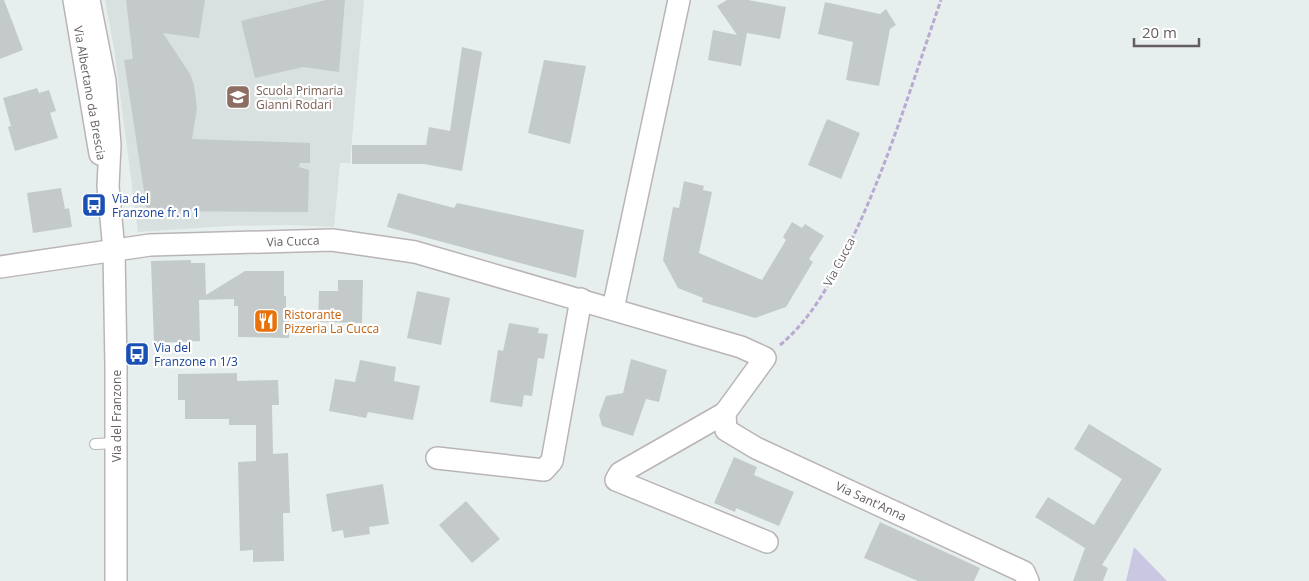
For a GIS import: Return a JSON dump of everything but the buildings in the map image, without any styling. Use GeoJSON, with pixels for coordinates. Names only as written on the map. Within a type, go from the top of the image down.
{"type":"FeatureCollection","features":[{"type":"Feature","properties":{"kind":"street","name":"Via Albertano da Brescia"},"geometry":{"type":"LineString","coordinates":[[74,0],[97,145],[108,186]]}},
{"type":"Feature","properties":{"kind":"street","name":"Via Albertano da Brescia"},"geometry":{"type":"LineString","coordinates":[[89,0],[108,110],[110,145],[108,186],[114,251]]}},
{"type":"Feature","properties":{"kind":"street"},"geometry":{"type":"LineString","coordinates":[[613,309],[679,0]]}},
{"type":"Feature","properties":{"kind":"street","name":"Via Cucca"},"geometry":{"type":"LineString","coordinates":[[0,267],[150,245],[332,240],[415,252],[581,299],[741,348],[765,358]]}},
{"type":"Feature","properties":{"kind":"street","name":"Via del Franzone"},"geometry":{"type":"LineString","coordinates":[[114,251],[117,443],[116,581]]}},
{"type":"Feature","properties":{"kind":"street"},"geometry":{"type":"LineString","coordinates":[[436,458],[544,470],[552,461],[581,299]]}},
{"type":"Feature","properties":{"kind":"street"},"geometry":{"type":"LineString","coordinates":[[765,358],[725,413],[684,434],[620,474],[616,480],[767,542]]}},
{"type":"Feature","properties":{"kind":"street","name":"Via Sant'Anna"},"geometry":{"type":"LineString","coordinates":[[725,413],[726,430],[756,448],[1024,572],[1028,581]]}},
{"type":"Feature","properties":{"kind":"lane"},"geometry":{"type":"LineString","coordinates":[[95,444],[117,443]]}},
{"type":"Feature","properties":{"kind":"path","name":"Via Cucca"},"geometry":{"type":"LineString","coordinates":[[765,358],[794,334],[834,277],[876,188],[941,0]]}},
{"type":"Feature","properties":{"kind":"shaded area","name":"Scuola Primaria Gianni Rodari"},"geometry":{"type":"Polygon","coordinates":[[[105,0],[364,0],[350,163],[340,163],[334,227],[291,225],[228,226],[138,232],[114,48],[105,0]]]}},
{"type":"Feature","properties":{"kind":"shaded area"},"geometry":{"type":"Polygon","coordinates":[[[1134,547],[1167,581],[1126,581],[1134,547]]]}},
{"type":"Feature","properties":{"kind":"place","name":"Scuola Primaria Gianni Rodari"},"geometry":{"type":"Point","coordinates":[238,97]}},
{"type":"Feature","properties":{"kind":"place","name":"Via del Franzone fr. n 1"},"geometry":{"type":"Point","coordinates":[94,205]}},
{"type":"Feature","properties":{"kind":"place","name":"Ristorante Pizzeria La Cucca"},"geometry":{"type":"Point","coordinates":[266,321]}},
{"type":"Feature","properties":{"kind":"place","name":"Via del Franzone n 1/3"},"geometry":{"type":"Point","coordinates":[137,354]}}]}
